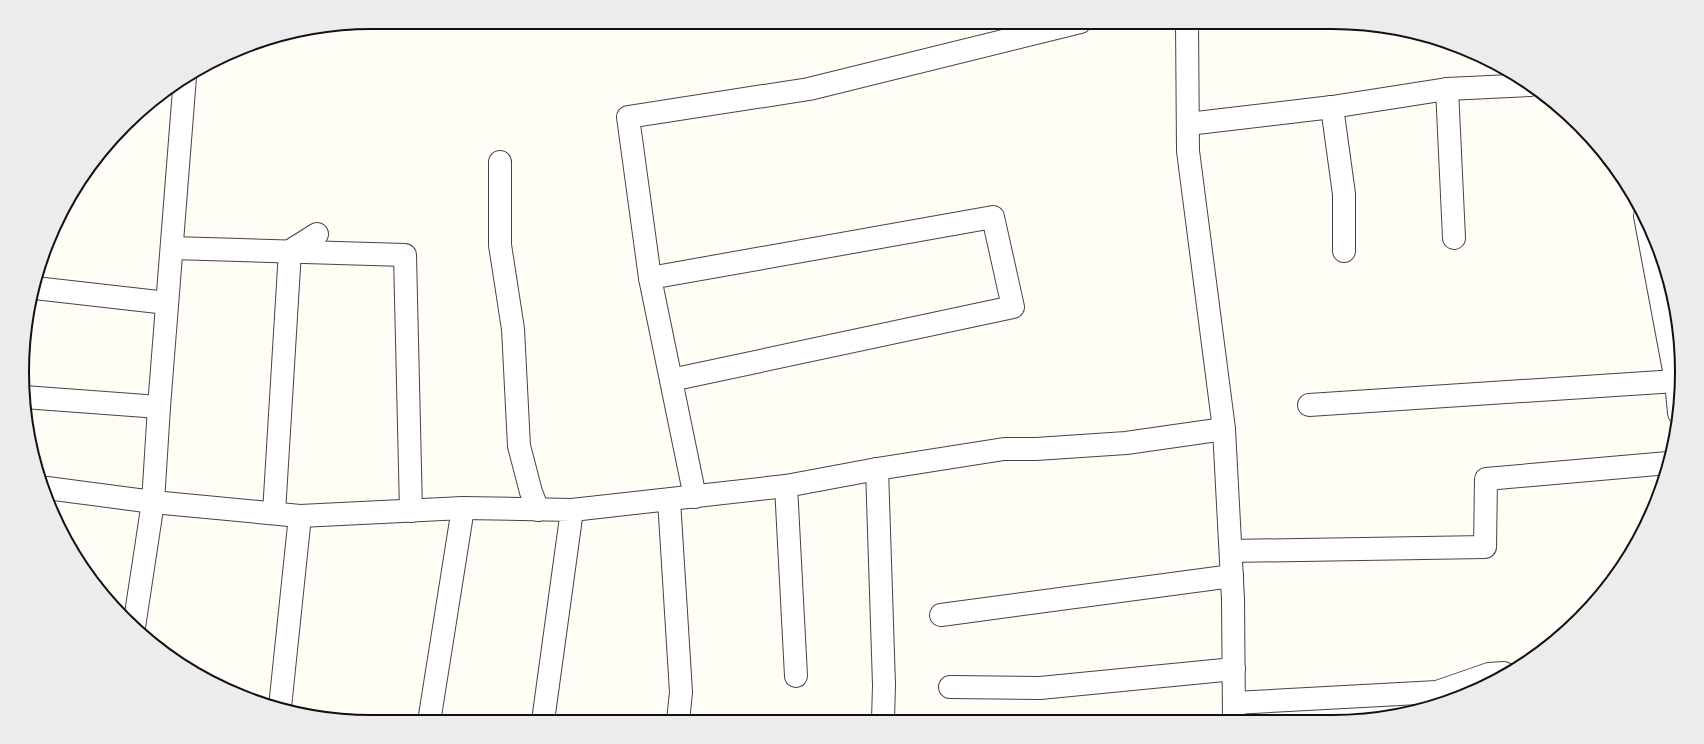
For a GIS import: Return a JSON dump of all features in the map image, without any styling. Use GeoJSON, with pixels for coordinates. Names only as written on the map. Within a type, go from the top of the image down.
{"type":"FeatureCollection","features":[{"type":"Feature","properties":{"kind":"street"},"geometry":{"type":"LineString","coordinates":[[696,497],[650,278],[628,117],[809,89],[1052,29]]}},
{"type":"Feature","properties":{"kind":"street"},"geometry":{"type":"LineString","coordinates":[[1187,29],[1188,151],[1224,429],[1232,576],[1234,711],[1437,692],[1489,674],[1496,674]]}},
{"type":"Feature","properties":{"kind":"street"},"geometry":{"type":"LineString","coordinates":[[135,620],[153,502],[167,303],[185,84]]}},
{"type":"Feature","properties":{"kind":"street"},"geometry":{"type":"LineString","coordinates":[[1188,124],[1332,107],[1447,89],[1521,85]]}},
{"type":"Feature","properties":{"kind":"street"},"geometry":{"type":"LineString","coordinates":[[1447,89],[1454,238]]}},
{"type":"Feature","properties":{"kind":"street"},"geometry":{"type":"LineString","coordinates":[[1332,107],[1344,194],[1344,251]]}},
{"type":"Feature","properties":{"kind":"street"},"geometry":{"type":"LineString","coordinates":[[500,162],[500,245],[512,329],[519,446],[531,492],[538,510]]}},
{"type":"Feature","properties":{"kind":"street"},"geometry":{"type":"LineString","coordinates":[[650,278],[993,217],[1013,307],[672,380]]}},
{"type":"Feature","properties":{"kind":"street"},"geometry":{"type":"LineString","coordinates":[[290,251],[317,234]]}},
{"type":"Feature","properties":{"kind":"street"},"geometry":{"type":"LineString","coordinates":[[1650,245],[1675,375]]}},
{"type":"Feature","properties":{"kind":"street"},"geometry":{"type":"LineString","coordinates":[[172,248],[405,255],[411,511]]}},
{"type":"Feature","properties":{"kind":"street"},"geometry":{"type":"LineString","coordinates":[[274,513],[290,251]]}},
{"type":"Feature","properties":{"kind":"street"},"geometry":{"type":"LineString","coordinates":[[40,289],[167,303]]}},
{"type":"Feature","properties":{"kind":"street"},"geometry":{"type":"LineString","coordinates":[[1309,405],[1675,381]]}},
{"type":"Feature","properties":{"kind":"street"},"geometry":{"type":"LineString","coordinates":[[30,397],[159,407]]}},
{"type":"Feature","properties":{"kind":"street"},"geometry":{"type":"LineString","coordinates":[[49,488],[153,502],[300,516],[464,508],[572,510],[786,486],[877,469],[1004,449],[1036,449],[1126,443],[1224,429]]}},
{"type":"Feature","properties":{"kind":"street"},"geometry":{"type":"LineString","coordinates":[[1231,551],[1485,547],[1486,479],[1662,464]]}},
{"type":"Feature","properties":{"kind":"street"},"geometry":{"type":"LineString","coordinates":[[877,469],[884,684],[883,715]]}},
{"type":"Feature","properties":{"kind":"street"},"geometry":{"type":"LineString","coordinates":[[786,486],[796,676]]}},
{"type":"Feature","properties":{"kind":"street"},"geometry":{"type":"LineString","coordinates":[[670,500],[681,692],[679,715]]}},
{"type":"Feature","properties":{"kind":"street"},"geometry":{"type":"LineString","coordinates":[[430,715],[464,508]]}},
{"type":"Feature","properties":{"kind":"street"},"geometry":{"type":"LineString","coordinates":[[544,715],[572,510]]}},
{"type":"Feature","properties":{"kind":"street"},"geometry":{"type":"LineString","coordinates":[[280,702],[300,516]]}},
{"type":"Feature","properties":{"kind":"street"},"geometry":{"type":"LineString","coordinates":[[941,615],[1232,576]]}},
{"type":"Feature","properties":{"kind":"street"},"geometry":{"type":"LineString","coordinates":[[950,687],[1040,688],[1234,669]]}}]}
